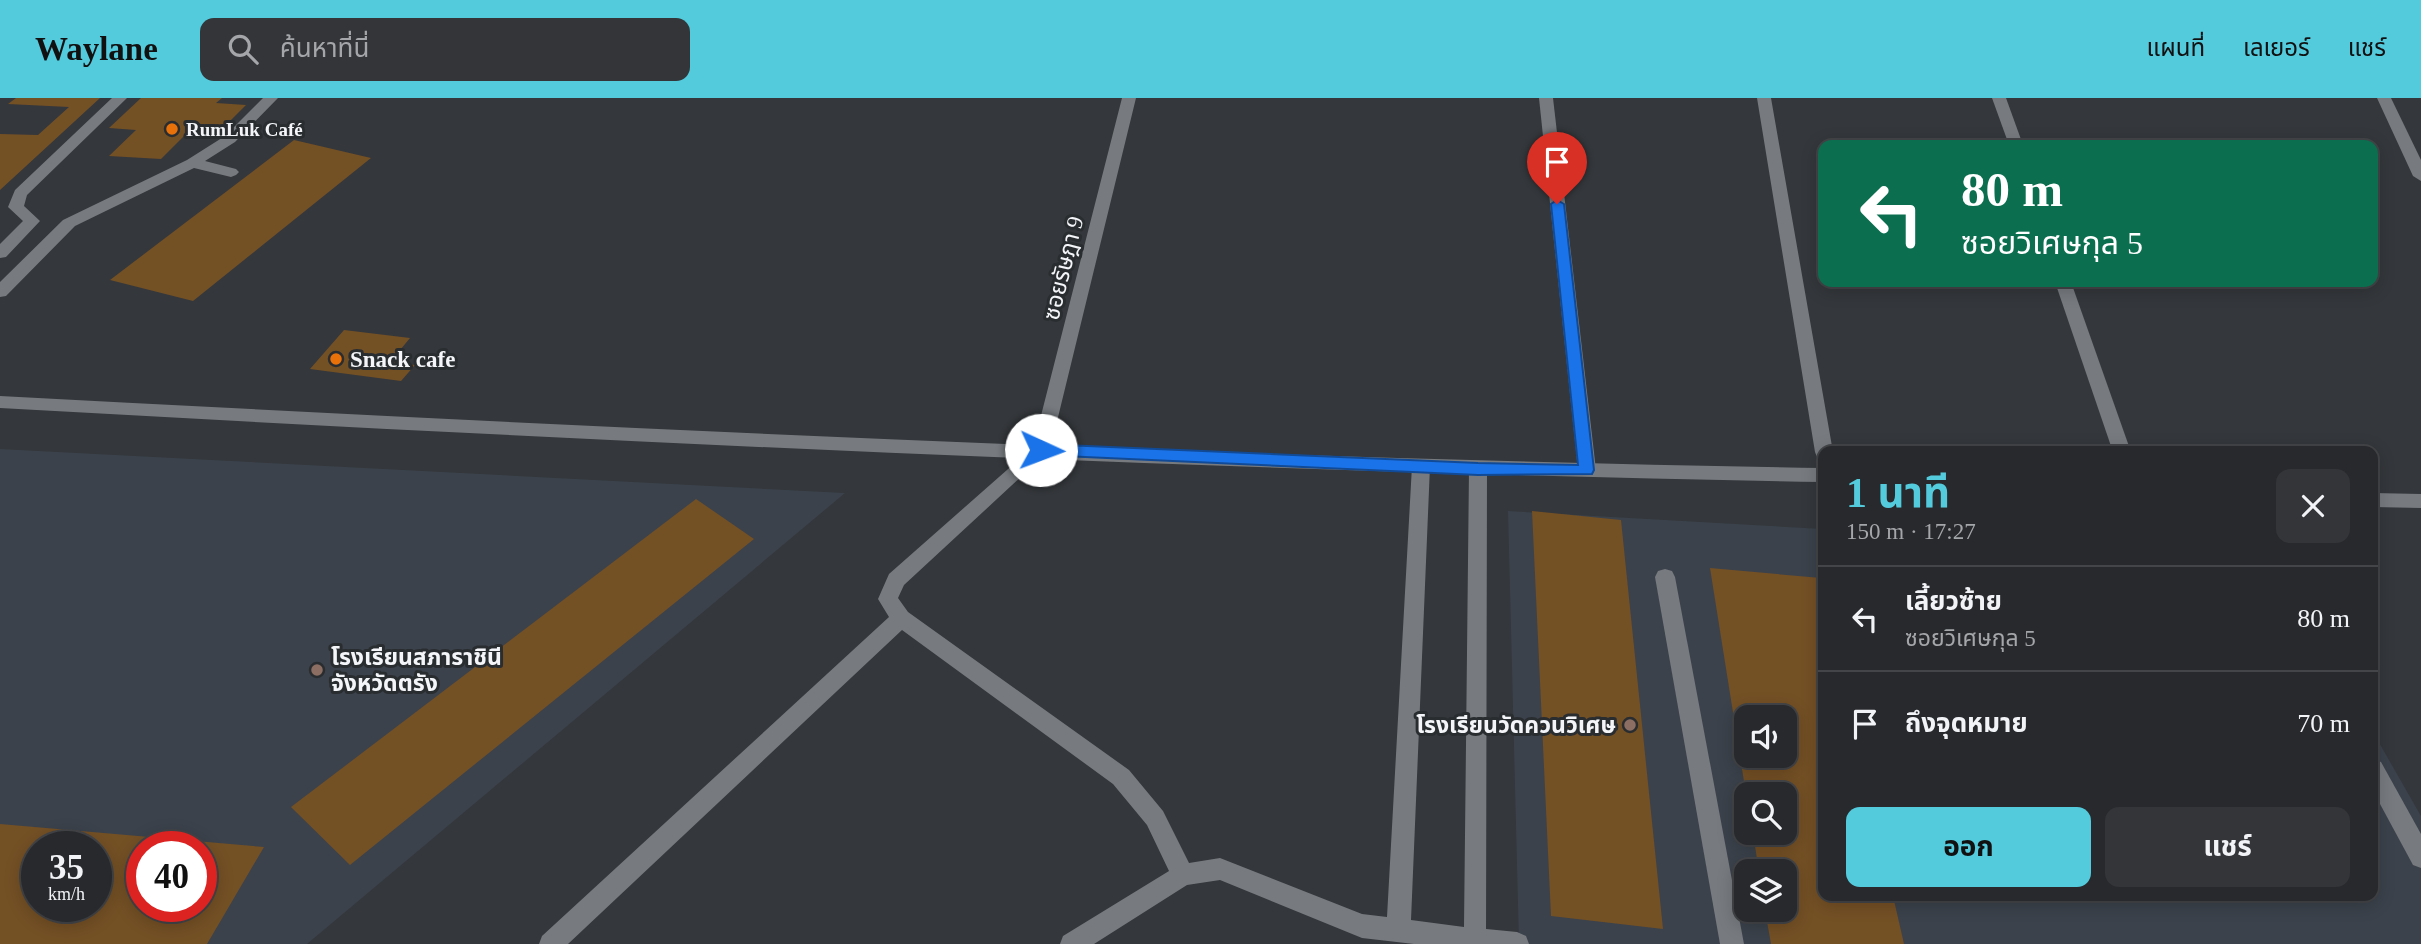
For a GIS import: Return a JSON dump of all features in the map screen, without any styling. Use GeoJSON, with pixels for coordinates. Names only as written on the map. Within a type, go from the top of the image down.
{"type":"FeatureCollection","features":[{"type":"Feature","properties":{"kind":"street"},"geometry":{"type":"LineString","coordinates":[[69,223],[32,221],[16,207],[20,193],[120,98]]}},
{"type":"Feature","properties":{"kind":"street"},"geometry":{"type":"LineString","coordinates":[[0,292],[69,223],[192,163],[230,139],[271,98]]}},
{"type":"Feature","properties":{"kind":"street","name":"ซอยรัษฎา 9"},"geometry":{"type":"LineString","coordinates":[[1041,450],[1129,98]]}},
{"type":"Feature","properties":{"kind":"street"},"geometry":{"type":"LineString","coordinates":[[1546,98],[1587,470]]}},
{"type":"Feature","properties":{"kind":"street"},"geometry":{"type":"LineString","coordinates":[[1764,98],[1823,446]]}},
{"type":"Feature","properties":{"kind":"street"},"geometry":{"type":"LineString","coordinates":[[1999,98],[2014,140]]}},
{"type":"Feature","properties":{"kind":"street"},"geometry":{"type":"LineString","coordinates":[[2384,98],[2421,176]]}},
{"type":"Feature","properties":{"kind":"street"},"geometry":{"type":"LineString","coordinates":[[192,163],[232,172]]}},
{"type":"Feature","properties":{"kind":"street"},"geometry":{"type":"LineString","coordinates":[[0,253],[32,221]]}},
{"type":"Feature","properties":{"kind":"street"},"geometry":{"type":"LineString","coordinates":[[2065,287],[2120,446]]}},
{"type":"Feature","properties":{"kind":"street"},"geometry":{"type":"LineString","coordinates":[[0,402],[498,429],[1478,469],[1818,475]]}},
{"type":"Feature","properties":{"kind":"street"},"geometry":{"type":"LineString","coordinates":[[1041,450],[896,580],[888,599],[901,618],[1121,777],[1155,818],[1183,875]]}},
{"type":"Feature","properties":{"kind":"street"},"geometry":{"type":"LineString","coordinates":[[1398,937],[1421,466]]}},
{"type":"Feature","properties":{"kind":"street"},"geometry":{"type":"LineString","coordinates":[[1476,940],[1478,469]]}},
{"type":"Feature","properties":{"kind":"street"},"geometry":{"type":"LineString","coordinates":[[2378,500],[2421,501]]}},
{"type":"Feature","properties":{"kind":"street"},"geometry":{"type":"LineString","coordinates":[[1665,577],[1732,944]]}},
{"type":"Feature","properties":{"kind":"street"},"geometry":{"type":"LineString","coordinates":[[551,944],[901,618]]}},
{"type":"Feature","properties":{"kind":"street"},"geometry":{"type":"LineString","coordinates":[[2378,778],[2421,857]]}},
{"type":"Feature","properties":{"kind":"street"},"geometry":{"type":"LineString","coordinates":[[1072,944],[1183,875],[1220,869],[1337,918],[1398,937],[1517,944]]}},
{"type":"Feature","properties":{"kind":"shaded area","name":"โรงเรียนสภาราชินี จังหวัดตรัง"},"geometry":{"type":"Polygon","coordinates":[[[0,449],[845,493],[307,944],[0,944],[0,449]]]}},
{"type":"Feature","properties":{"kind":"shaded area","name":"โรงเรียนวัดควนวิเศษ"},"geometry":{"type":"Polygon","coordinates":[[[1508,511],[1818,529],[1818,901],[2378,901],[2378,741],[2421,816],[2421,944],[1519,944],[1508,511]]]}},
{"type":"Feature","properties":{"kind":"building"},"geometry":{"type":"Polygon","coordinates":[[[16,98],[100,98],[0,190],[0,134],[38,135],[69,107],[8,104],[16,98]]]}},
{"type":"Feature","properties":{"kind":"building","name":"RumLuk Café"},"geometry":{"type":"Polygon","coordinates":[[[141,98],[222,98],[216,103],[246,105],[217,134],[188,132],[161,159],[109,156],[136,130],[109,128],[141,98]]]}},
{"type":"Feature","properties":{"kind":"building"},"geometry":{"type":"Polygon","coordinates":[[[294,140],[371,158],[193,301],[110,280],[294,140]]]}},
{"type":"Feature","properties":{"kind":"building"},"geometry":{"type":"Polygon","coordinates":[[[344,330],[410,338],[391,361],[415,365],[401,381],[310,369],[344,330]]]}},
{"type":"Feature","properties":{"kind":"building"},"geometry":{"type":"Polygon","coordinates":[[[696,499],[754,539],[350,865],[291,807],[696,499]]]}},
{"type":"Feature","properties":{"kind":"building"},"geometry":{"type":"Polygon","coordinates":[[[1532,511],[1621,520],[1663,929],[1551,916],[1532,511]]]}},
{"type":"Feature","properties":{"kind":"building"},"geometry":{"type":"Polygon","coordinates":[[[1710,568],[1818,578],[1818,901],[1894,901],[1904,944],[1771,944],[1767,922],[1797,922],[1797,859],[1757,859],[1755,845],[1797,845],[1797,782],[1744,782],[1742,768],[1797,768],[1797,705],[1734,705],[1734,719],[1710,568]]]}},
{"type":"Feature","properties":{"kind":"building"},"geometry":{"type":"Polygon","coordinates":[[[0,824],[80,831],[21,831],[21,922],[112,922],[112,834],[126,835],[126,922],[217,922],[217,843],[264,847],[207,944],[0,944],[0,824]]]}},
{"type":"Feature","properties":{"kind":"place","name":"RumLuk Café"},"geometry":{"type":"Point","coordinates":[172,129]}},
{"type":"Feature","properties":{"kind":"place","name":"Snack cafe"},"geometry":{"type":"Point","coordinates":[336,359]}},
{"type":"Feature","properties":{"kind":"place","name":"โรงเรียนสภาราชินี จังหวัดตรัง"},"geometry":{"type":"Point","coordinates":[317,670]}},
{"type":"Feature","properties":{"kind":"place","name":"โรงเรียนวัดควนวิเศษ"},"geometry":{"type":"Point","coordinates":[1630,725]}},
{"type":"Feature","properties":{"kind":"route"},"geometry":{"type":"LineString","coordinates":[[1041,450],[1478,469],[1587,470],[1557,204]]}}]}
